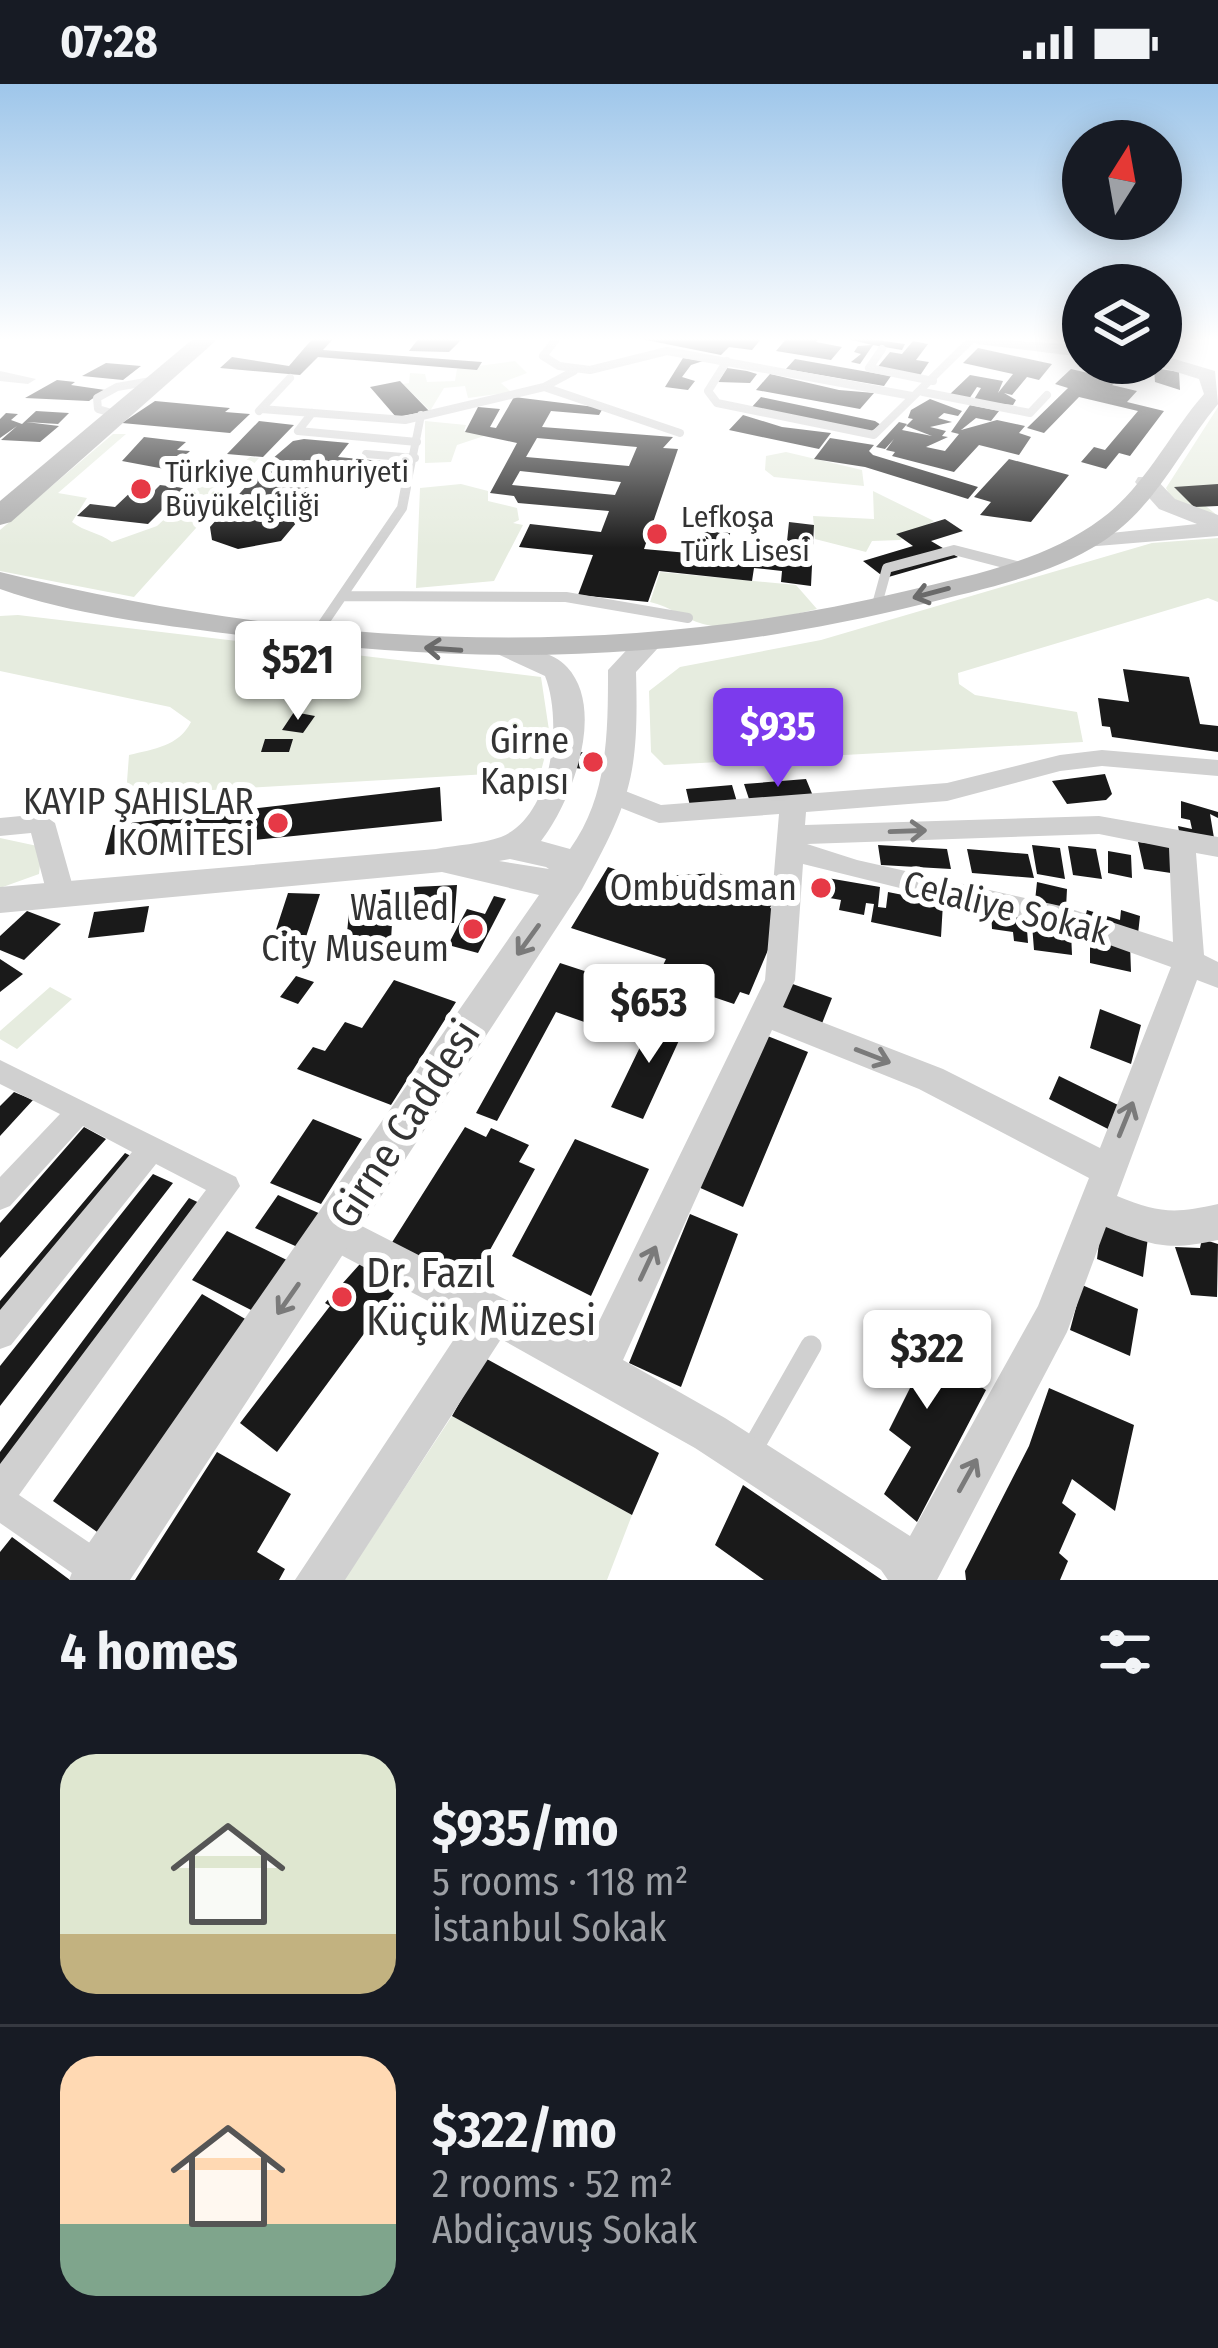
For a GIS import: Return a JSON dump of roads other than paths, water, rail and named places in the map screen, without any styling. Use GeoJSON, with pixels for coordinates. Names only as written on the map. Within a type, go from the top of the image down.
{"type":"FeatureCollection","features":[{"type":"Feature","properties":{"kind":"main road"},"geometry":{"type":"LineString","coordinates":[[6,508],[126,408]]}},
{"type":"Feature","properties":{"kind":"main road"},"geometry":{"type":"LineString","coordinates":[[0,598],[127,609],[314,637],[507,652],[644,648],[750,636],[876,608],[1020,567],[1082,543],[1124,513],[1204,408]]}},
{"type":"Feature","properties":{"kind":"main road"},"geometry":{"type":"LineString","coordinates":[[0,580],[127,609]]}},
{"type":"Feature","properties":{"kind":"street"},"geometry":{"type":"LineString","coordinates":[[1146,482],[1152,493],[1188,516],[1218,525]]}},
{"type":"Feature","properties":{"kind":"street"},"geometry":{"type":"LineString","coordinates":[[1082,543],[1218,525]]}},
{"type":"Feature","properties":{"kind":"street","name":"Girne Caddesi"},"geometry":{"type":"LineString","coordinates":[[99,1576],[572,876],[615,796],[623,752],[618,686],[625,663],[644,648]]}},
{"type":"Feature","properties":{"kind":"street"},"geometry":{"type":"LineString","coordinates":[[8,904],[61,894],[436,861],[510,847],[538,830],[551,802],[568,707],[557,672],[539,660],[507,652]]}},
{"type":"Feature","properties":{"kind":"street"},"geometry":{"type":"LineString","coordinates":[[791,830],[1060,763],[1102,758],[1218,768]]}},
{"type":"Feature","properties":{"kind":"street"},"geometry":{"type":"LineString","coordinates":[[335,1232],[598,1368],[748,1457],[896,1554],[912,1579],[1053,1318],[1100,1186],[1203,969],[1200,843],[1099,825],[791,830],[658,814],[615,796]]}},
{"type":"Feature","properties":{"kind":"street"},"geometry":{"type":"LineString","coordinates":[[0,827],[42,824],[61,894]]}},
{"type":"Feature","properties":{"kind":"street"},"geometry":{"type":"LineString","coordinates":[[598,1368],[780,980],[791,830]]}},
{"type":"Feature","properties":{"kind":"street","name":"Celaliye Sokak"},"geometry":{"type":"LineString","coordinates":[[791,830],[827,865],[968,893],[1163,948],[1203,969]]}},
{"type":"Feature","properties":{"kind":"street"},"geometry":{"type":"LineString","coordinates":[[436,861],[542,884],[572,876],[557,857],[510,847]]}},
{"type":"Feature","properties":{"kind":"street"},"geometry":{"type":"LineString","coordinates":[[764,1013],[931,1078],[1100,1186],[1152,1228],[1177,1231],[1218,1222]]}},
{"type":"Feature","properties":{"kind":"street"},"geometry":{"type":"LineString","coordinates":[[0,1492],[226,1186],[3,1076]]}},
{"type":"Feature","properties":{"kind":"street"},"geometry":{"type":"LineString","coordinates":[[0,1197],[79,1112]]}},
{"type":"Feature","properties":{"kind":"street"},"geometry":{"type":"LineString","coordinates":[[0,1334],[151,1149]]}},
{"type":"Feature","properties":{"kind":"street"},"geometry":{"type":"LineString","coordinates":[[318,1580],[492,1317]]}},
{"type":"Feature","properties":{"kind":"street"},"geometry":{"type":"LineString","coordinates":[[0,1502],[99,1576]]}},
{"type":"Feature","properties":{"kind":"lane"},"geometry":{"type":"LineString","coordinates":[[263,408],[259,412],[390,421],[456,408]]}},
{"type":"Feature","properties":{"kind":"lane"},"geometry":{"type":"LineString","coordinates":[[606,408],[680,433]]}},
{"type":"Feature","properties":{"kind":"lane"},"geometry":{"type":"LineString","coordinates":[[740,408],[874,435],[901,408]]}},
{"type":"Feature","properties":{"kind":"lane"},"geometry":{"type":"LineString","coordinates":[[1004,408],[1030,413],[1035,408]]}},
{"type":"Feature","properties":{"kind":"lane"},"geometry":{"type":"LineString","coordinates":[[312,413],[298,430],[417,442]]}},
{"type":"Feature","properties":{"kind":"lane"},"geometry":{"type":"LineString","coordinates":[[314,637],[402,508],[421,416]]}},
{"type":"Feature","properties":{"kind":"lane"},"geometry":{"type":"LineString","coordinates":[[366,454],[415,458]]}},
{"type":"Feature","properties":{"kind":"lane"},"geometry":{"type":"LineString","coordinates":[[343,596],[518,597],[660,607],[688,618]]}},
{"type":"Feature","properties":{"kind":"lane"},"geometry":{"type":"LineString","coordinates":[[748,1457],[811,1346]]}},
{"type":"Feature","properties":{"kind":"place","name":"Türkiye Cumhuriyeti Büyükelçiliği"},"geometry":{"type":"Point","coordinates":[141,489]}},
{"type":"Feature","properties":{"kind":"place","name":"Lefkoşa Türk Lisesi"},"geometry":{"type":"Point","coordinates":[657,534]}},
{"type":"Feature","properties":{"kind":"place","name":"Girne Kapısı"},"geometry":{"type":"Point","coordinates":[593,762]}},
{"type":"Feature","properties":{"kind":"place","name":"KAYIP ŞAHISLAR KOMİTESİ"},"geometry":{"type":"Point","coordinates":[278,823]}},
{"type":"Feature","properties":{"kind":"place","name":"Ombudsman"},"geometry":{"type":"Point","coordinates":[821,888]}},
{"type":"Feature","properties":{"kind":"place","name":"Walled City Museum"},"geometry":{"type":"Point","coordinates":[473,929]}},
{"type":"Feature","properties":{"kind":"place","name":"Dr. Fazıl Küçük Müzesi"},"geometry":{"type":"Point","coordinates":[342,1297]}}]}
